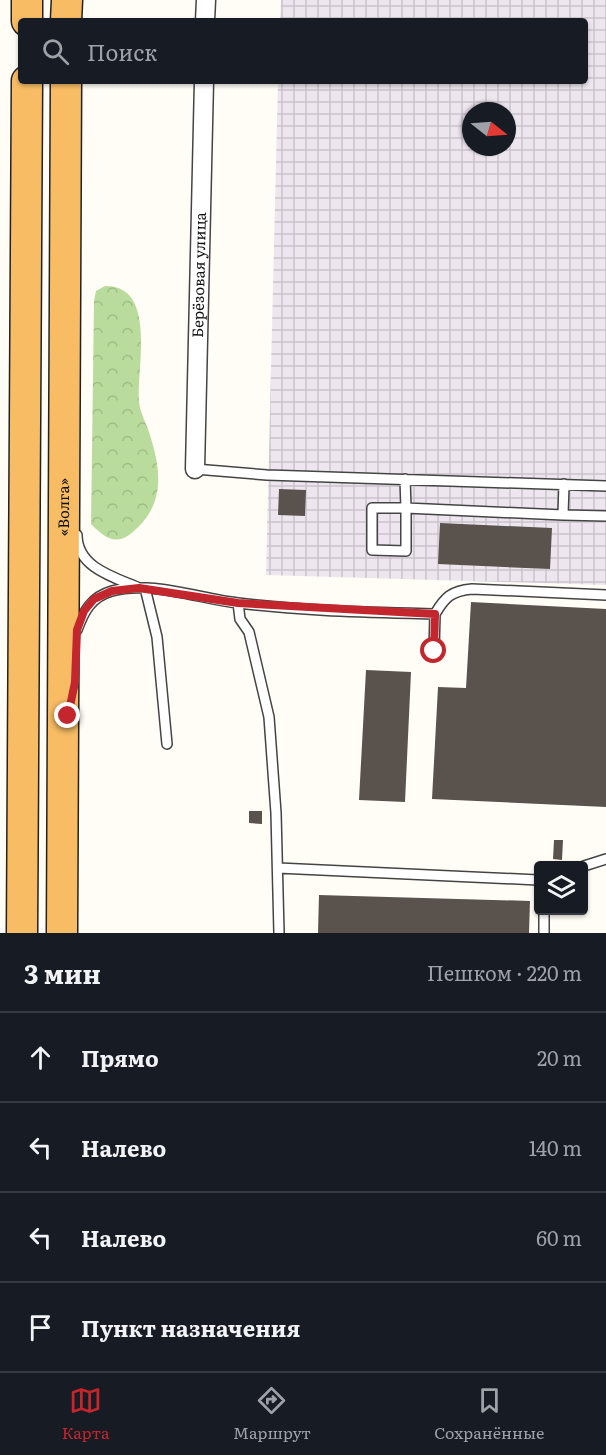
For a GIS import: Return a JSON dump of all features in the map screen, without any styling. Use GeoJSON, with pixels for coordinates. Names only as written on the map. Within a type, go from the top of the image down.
{"type":"FeatureCollection","features":[{"type":"Feature","properties":{"kind":"highway"},"geometry":{"type":"LineString","coordinates":[[27,0],[27,18]]}},
{"type":"Feature","properties":{"kind":"highway"},"geometry":{"type":"LineString","coordinates":[[66,18],[67,0]]}},
{"type":"Feature","properties":{"kind":"highway"},"geometry":{"type":"LineString","coordinates":[[22,933],[27,84]]}},
{"type":"Feature","properties":{"kind":"highway","name":"«Волга»"},"geometry":{"type":"LineString","coordinates":[[62,933],[62,728],[70,466],[66,84]]}},
{"type":"Feature","properties":{"kind":"street"},"geometry":{"type":"LineString","coordinates":[[205,18],[206,0]]}},
{"type":"Feature","properties":{"kind":"street","name":"Берёзовая улица"},"geometry":{"type":"LineString","coordinates":[[195,469],[204,84]]}},
{"type":"Feature","properties":{"kind":"lane"},"geometry":{"type":"LineString","coordinates":[[195,469],[267,475],[606,486]]}},
{"type":"Feature","properties":{"kind":"lane"},"geometry":{"type":"LineString","coordinates":[[405,479],[406,508],[406,551],[372,550],[372,508],[406,508],[606,516]]}},
{"type":"Feature","properties":{"kind":"lane"},"geometry":{"type":"LineString","coordinates":[[563,515],[564,484]]}},
{"type":"Feature","properties":{"kind":"lane"},"geometry":{"type":"LineString","coordinates":[[77,520],[77,565]]}},
{"type":"Feature","properties":{"kind":"lane"},"geometry":{"type":"LineString","coordinates":[[77,543],[86,559],[98,571],[142,588],[238,603],[435,614]]}},
{"type":"Feature","properties":{"kind":"lane"},"geometry":{"type":"LineString","coordinates":[[77,630],[84,611],[94,599],[112,591],[142,588]]}},
{"type":"Feature","properties":{"kind":"lane"},"geometry":{"type":"LineString","coordinates":[[142,588],[157,637],[167,744]]}},
{"type":"Feature","properties":{"kind":"lane"},"geometry":{"type":"LineString","coordinates":[[434,651],[435,614],[443,600],[458,590],[606,595]]}},
{"type":"Feature","properties":{"kind":"lane"},"geometry":{"type":"LineString","coordinates":[[238,603],[240,619],[249,632],[269,717],[276,813],[279,933]]}},
{"type":"Feature","properties":{"kind":"lane"},"geometry":{"type":"LineString","coordinates":[[76,640],[77,608]]}},
{"type":"Feature","properties":{"kind":"lane"},"geometry":{"type":"LineString","coordinates":[[62,728],[68,716],[73,693]]}},
{"type":"Feature","properties":{"kind":"lane"},"geometry":{"type":"LineString","coordinates":[[588,865],[606,860]]}},
{"type":"Feature","properties":{"kind":"lane"},"geometry":{"type":"LineString","coordinates":[[278,868],[534,880]]}},
{"type":"Feature","properties":{"kind":"lane"},"geometry":{"type":"LineString","coordinates":[[544,915],[544,933]]}},
{"type":"Feature","properties":{"kind":"shaded area"},"geometry":{"type":"Polygon","coordinates":[[[281,0],[606,0],[606,585],[266,575],[278,84],[588,84],[588,18],[280,18],[281,0]]]}},
{"type":"Feature","properties":{"kind":"green space"},"geometry":{"type":"Polygon","coordinates":[[[105,286],[122,289],[132,299],[138,314],[141,332],[139,402],[157,461],[158,475],[158,488],[150,513],[129,535],[118,539],[108,538],[91,524],[94,301],[96,291],[105,286]]]}},
{"type":"Feature","properties":{"kind":"building"},"geometry":{"type":"Polygon","coordinates":[[[279,489],[306,490],[305,516],[278,515],[279,489]]]}},
{"type":"Feature","properties":{"kind":"building"},"geometry":{"type":"Polygon","coordinates":[[[440,523],[552,528],[550,569],[438,564],[440,523]]]}},
{"type":"Feature","properties":{"kind":"building"},"geometry":{"type":"Polygon","coordinates":[[[471,602],[606,609],[606,807],[432,799],[438,687],[466,688],[471,602]]]}},
{"type":"Feature","properties":{"kind":"building"},"geometry":{"type":"Polygon","coordinates":[[[366,670],[411,672],[405,802],[359,800],[366,670]]]}},
{"type":"Feature","properties":{"kind":"building"},"geometry":{"type":"Polygon","coordinates":[[[249,811],[262,811],[262,824],[249,823],[249,811]]]}},
{"type":"Feature","properties":{"kind":"building"},"geometry":{"type":"Polygon","coordinates":[[[554,840],[563,840],[562,860],[553,859],[554,840]]]}},
{"type":"Feature","properties":{"kind":"building"},"geometry":{"type":"Polygon","coordinates":[[[319,895],[530,901],[529,933],[318,933],[319,895]]]}},
{"type":"Feature","properties":{"kind":"route"},"geometry":{"type":"LineString","coordinates":[[68,716],[75,682],[77,630],[84,611],[94,599],[112,591],[139,588],[238,603],[435,614],[434,651]]}}]}
